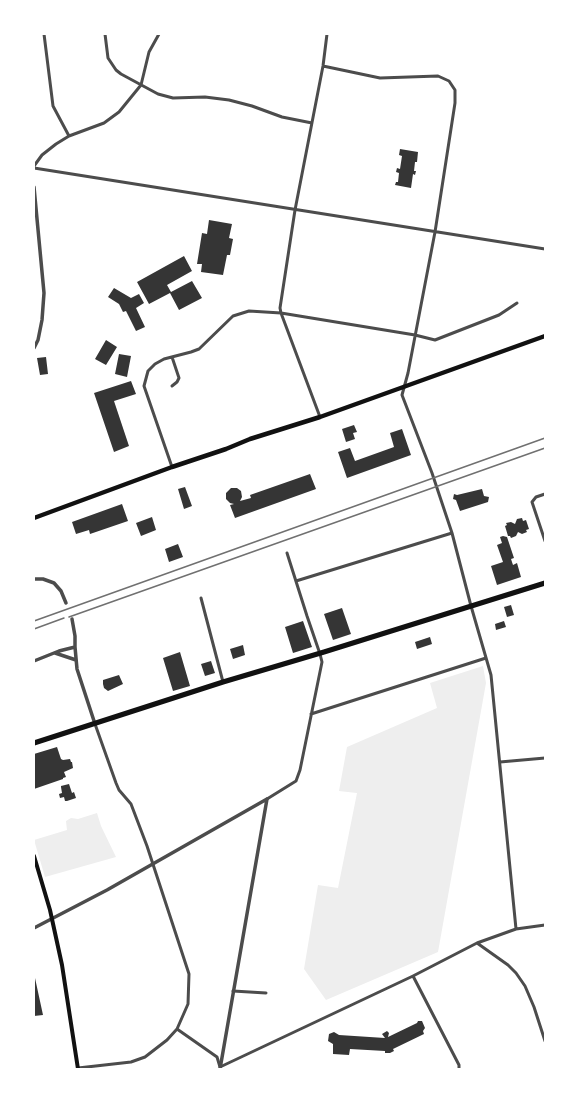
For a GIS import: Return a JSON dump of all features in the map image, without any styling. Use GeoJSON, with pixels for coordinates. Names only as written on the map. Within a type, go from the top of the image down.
{"type":"FeatureCollection","features":[{"type":"Feature","properties":{"kind":"highway"},"geometry":{"type":"LineString","coordinates":[[34,744],[223,682],[320,654],[545,584]]}},
{"type":"Feature","properties":{"kind":"main road"},"geometry":{"type":"LineString","coordinates":[[34,518],[250,439],[320,416],[545,336]]}},
{"type":"Feature","properties":{"kind":"main road"},"geometry":{"type":"LineString","coordinates":[[34,856],[35,865],[52,918],[64,974],[78,1069]]}},
{"type":"Feature","properties":{"kind":"street"},"geometry":{"type":"LineString","coordinates":[[44,34],[53,106],[69,136]]}},
{"type":"Feature","properties":{"kind":"street"},"geometry":{"type":"LineString","coordinates":[[105,34],[106,50],[112,65],[121,74],[166,96],[173,98],[218,98],[229,100],[252,106],[282,117],[312,123]]}},
{"type":"Feature","properties":{"kind":"street"},"geometry":{"type":"LineString","coordinates":[[159,34],[149,52],[141,85],[119,112],[104,123],[69,136],[56,144],[42,155],[34,167],[545,249]]}},
{"type":"Feature","properties":{"kind":"street"},"geometry":{"type":"LineString","coordinates":[[320,416],[280,308],[295,210],[323,66],[327,34]]}},
{"type":"Feature","properties":{"kind":"street"},"geometry":{"type":"LineString","coordinates":[[323,66],[380,78],[438,76],[449,81],[455,90],[455,103],[435,232],[402,395],[432,473],[452,533],[491,675],[516,929]]}},
{"type":"Feature","properties":{"kind":"street"},"geometry":{"type":"LineString","coordinates":[[34,187],[44,293],[42,320],[38,340],[34,348]]}},
{"type":"Feature","properties":{"kind":"street"},"geometry":{"type":"LineString","coordinates":[[172,467],[144,386],[148,371],[155,364],[199,349],[233,316],[249,311],[281,313],[415,335],[435,340],[499,315],[517,303]]}},
{"type":"Feature","properties":{"kind":"street"},"geometry":{"type":"LineString","coordinates":[[172,357],[179,378],[172,386]]}},
{"type":"Feature","properties":{"kind":"street"},"geometry":{"type":"LineString","coordinates":[[545,494],[536,497],[533,500],[532,505],[545,541]]}},
{"type":"Feature","properties":{"kind":"street"},"geometry":{"type":"LineString","coordinates":[[296,582],[452,533]]}},
{"type":"Feature","properties":{"kind":"street"},"geometry":{"type":"LineString","coordinates":[[34,928],[107,890],[296,781],[302,761],[322,662],[287,553]]}},
{"type":"Feature","properties":{"kind":"street"},"geometry":{"type":"LineString","coordinates":[[34,579],[43,579],[54,583],[61,591],[66,603]]}},
{"type":"Feature","properties":{"kind":"street"},"geometry":{"type":"LineString","coordinates":[[201,598],[223,682]]}},
{"type":"Feature","properties":{"kind":"street"},"geometry":{"type":"LineString","coordinates":[[72,619],[75,636],[77,669],[95,724],[116,784],[131,804],[189,974],[188,1004],[177,1029],[167,1040],[155,1050],[131,1062],[78,1069]]}},
{"type":"Feature","properties":{"kind":"street"},"geometry":{"type":"LineString","coordinates":[[34,661],[75,647]]}},
{"type":"Feature","properties":{"kind":"street"},"geometry":{"type":"LineString","coordinates":[[54,653],[76,660]]}},
{"type":"Feature","properties":{"kind":"street"},"geometry":{"type":"LineString","coordinates":[[311,714],[486,658]]}},
{"type":"Feature","properties":{"kind":"street"},"geometry":{"type":"LineString","coordinates":[[500,762],[545,758]]}},
{"type":"Feature","properties":{"kind":"street"},"geometry":{"type":"LineString","coordinates":[[220,1068],[257,864],[267,799]]}},
{"type":"Feature","properties":{"kind":"street"},"geometry":{"type":"LineString","coordinates":[[215,1069],[220,1068],[413,976],[477,943],[516,929],[545,925]]}},
{"type":"Feature","properties":{"kind":"street"},"geometry":{"type":"LineString","coordinates":[[477,943],[508,965],[516,973],[525,986],[534,1006],[545,1041]]}},
{"type":"Feature","properties":{"kind":"street"},"geometry":{"type":"LineString","coordinates":[[413,976],[459,1065],[459,1069]]}},
{"type":"Feature","properties":{"kind":"street"},"geometry":{"type":"LineString","coordinates":[[233,990],[266,993]]}},
{"type":"Feature","properties":{"kind":"street"},"geometry":{"type":"LineString","coordinates":[[177,1029],[217,1057],[220,1068]]}},
{"type":"Feature","properties":{"kind":"shaded area"},"geometry":{"type":"Polygon","coordinates":[[[483,666],[486,683],[438,952],[326,1000],[304,969],[318,885],[338,888],[357,793],[339,791],[347,747],[437,708],[430,683],[483,666]]]}},
{"type":"Feature","properties":{"kind":"shaded area"},"geometry":{"type":"Polygon","coordinates":[[[97,813],[101,826],[116,857],[45,877],[34,840],[67,830],[66,821],[71,818],[78,819],[97,813]]]}},
{"type":"Feature","properties":{"kind":"building"},"geometry":{"type":"Polygon","coordinates":[[[400,149],[418,152],[414,171],[416,171],[415,175],[413,174],[411,188],[395,185],[396,182],[398,182],[399,173],[396,172],[397,168],[400,169],[402,156],[399,155],[400,149]]]}},
{"type":"Feature","properties":{"kind":"building"},"geometry":{"type":"Polygon","coordinates":[[[209,220],[232,224],[229,238],[233,239],[230,255],[227,255],[223,275],[201,272],[202,264],[197,264],[202,233],[207,234],[209,220]]]}},
{"type":"Feature","properties":{"kind":"building"},"geometry":{"type":"Polygon","coordinates":[[[184,256],[192,271],[167,285],[171,292],[192,281],[202,298],[179,310],[170,293],[149,304],[137,282],[184,256]]]}},
{"type":"Feature","properties":{"kind":"building"},"geometry":{"type":"Polygon","coordinates":[[[114,288],[131,298],[139,294],[144,303],[136,308],[145,327],[136,331],[126,311],[123,312],[119,304],[108,297],[114,288]]]}},
{"type":"Feature","properties":{"kind":"building"},"geometry":{"type":"Polygon","coordinates":[[[106,340],[117,347],[106,365],[95,359],[106,340]]]}},
{"type":"Feature","properties":{"kind":"building"},"geometry":{"type":"Polygon","coordinates":[[[119,354],[131,356],[127,377],[115,374],[119,354]]]}},
{"type":"Feature","properties":{"kind":"building"},"geometry":{"type":"Polygon","coordinates":[[[46,357],[48,374],[40,375],[37,358],[46,357]]]}},
{"type":"Feature","properties":{"kind":"building"},"geometry":{"type":"Polygon","coordinates":[[[131,381],[136,394],[114,401],[129,446],[114,452],[94,393],[131,381]]]}},
{"type":"Feature","properties":{"kind":"building"},"geometry":{"type":"Polygon","coordinates":[[[354,425],[357,432],[353,433],[355,439],[346,442],[342,429],[354,425]]]}},
{"type":"Feature","properties":{"kind":"building"},"geometry":{"type":"Polygon","coordinates":[[[402,429],[411,455],[347,478],[338,452],[350,448],[355,461],[394,447],[390,433],[402,429]]]}},
{"type":"Feature","properties":{"kind":"building"},"geometry":{"type":"Polygon","coordinates":[[[310,474],[316,489],[235,518],[230,505],[234,504],[230,503],[226,499],[226,493],[231,488],[237,488],[241,491],[242,497],[240,501],[251,498],[250,495],[310,474]]]}},
{"type":"Feature","properties":{"kind":"building"},"geometry":{"type":"Polygon","coordinates":[[[185,487],[192,506],[184,509],[178,489],[185,487]]]}},
{"type":"Feature","properties":{"kind":"building"},"geometry":{"type":"Polygon","coordinates":[[[482,489],[484,496],[489,497],[488,502],[460,511],[456,500],[453,499],[454,494],[457,495],[482,489]]]}},
{"type":"Feature","properties":{"kind":"building"},"geometry":{"type":"Polygon","coordinates":[[[122,504],[128,521],[90,534],[89,530],[76,534],[72,522],[122,504]]]}},
{"type":"Feature","properties":{"kind":"building"},"geometry":{"type":"Polygon","coordinates":[[[152,517],[156,530],[141,536],[136,523],[152,517]]]}},
{"type":"Feature","properties":{"kind":"building"},"geometry":{"type":"Polygon","coordinates":[[[522,518],[523,521],[526,520],[529,529],[526,530],[527,532],[522,534],[518,532],[516,536],[511,538],[508,536],[505,526],[507,525],[506,523],[511,522],[515,524],[517,519],[522,518]]]}},
{"type":"Feature","properties":{"kind":"building"},"geometry":{"type":"Polygon","coordinates":[[[500,537],[507,537],[514,558],[511,559],[513,565],[517,563],[521,577],[497,585],[491,566],[503,562],[497,545],[502,543],[500,537]]]}},
{"type":"Feature","properties":{"kind":"building"},"geometry":{"type":"Polygon","coordinates":[[[178,544],[183,557],[169,562],[165,549],[178,544]]]}},
{"type":"Feature","properties":{"kind":"building"},"geometry":{"type":"Polygon","coordinates":[[[511,605],[514,615],[507,617],[504,607],[511,605]]]}},
{"type":"Feature","properties":{"kind":"building"},"geometry":{"type":"Polygon","coordinates":[[[342,608],[351,634],[333,640],[324,614],[342,608]]]}},
{"type":"Feature","properties":{"kind":"building"},"geometry":{"type":"Polygon","coordinates":[[[303,621],[312,647],[293,653],[285,627],[303,621]]]}},
{"type":"Feature","properties":{"kind":"building"},"geometry":{"type":"Polygon","coordinates":[[[504,621],[506,627],[496,630],[495,624],[504,621]]]}},
{"type":"Feature","properties":{"kind":"building"},"geometry":{"type":"Polygon","coordinates":[[[430,637],[432,644],[417,649],[415,642],[430,637]]]}},
{"type":"Feature","properties":{"kind":"building"},"geometry":{"type":"Polygon","coordinates":[[[243,645],[245,655],[233,659],[230,649],[243,645]]]}},
{"type":"Feature","properties":{"kind":"building"},"geometry":{"type":"Polygon","coordinates":[[[180,652],[190,686],[173,691],[163,658],[180,652]]]}},
{"type":"Feature","properties":{"kind":"building"},"geometry":{"type":"Polygon","coordinates":[[[211,661],[215,673],[205,676],[201,664],[211,661]]]}},
{"type":"Feature","properties":{"kind":"building"},"geometry":{"type":"Polygon","coordinates":[[[119,675],[123,684],[108,691],[104,688],[103,680],[119,675]]]}},
{"type":"Feature","properties":{"kind":"building"},"geometry":{"type":"Polygon","coordinates":[[[57,747],[61,759],[70,759],[73,768],[64,772],[66,777],[63,779],[34,789],[34,754],[57,747]]]}},
{"type":"Feature","properties":{"kind":"building"},"geometry":{"type":"Polygon","coordinates":[[[69,784],[72,793],[74,792],[76,798],[65,801],[64,797],[60,798],[59,794],[62,793],[61,786],[69,784]]]}},
{"type":"Feature","properties":{"kind":"building"},"geometry":{"type":"Polygon","coordinates":[[[35,978],[43,1015],[34,1016],[35,978]]]}},
{"type":"Feature","properties":{"kind":"building"},"geometry":{"type":"Polygon","coordinates":[[[418,1021],[422,1021],[425,1028],[423,1031],[424,1034],[393,1049],[394,1051],[390,1053],[385,1053],[385,1051],[350,1049],[349,1055],[333,1054],[333,1044],[328,1041],[329,1034],[334,1032],[339,1035],[385,1038],[382,1034],[387,1031],[389,1033],[388,1037],[417,1023],[418,1021]]]}},
{"type":"Feature","properties":{"kind":"railway"},"geometry":{"type":"LineString","coordinates":[[34,621],[545,438]]}},
{"type":"Feature","properties":{"kind":"railway"},"geometry":{"type":"LineString","coordinates":[[69,617],[545,448]]}},
{"type":"Feature","properties":{"kind":"railway"},"geometry":{"type":"LineString","coordinates":[[34,629],[64,618]]}}]}
